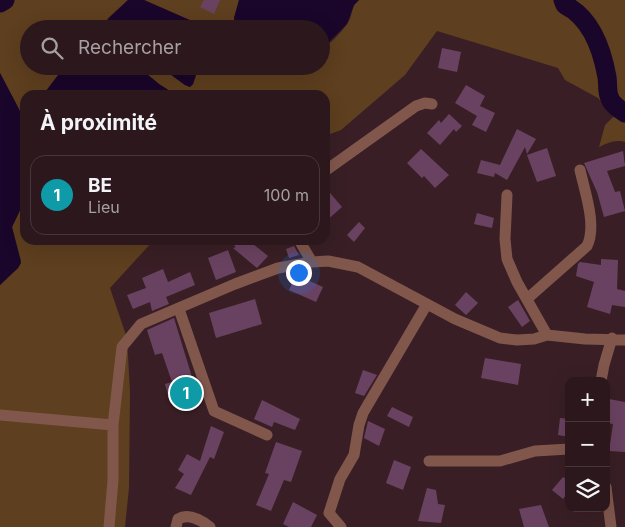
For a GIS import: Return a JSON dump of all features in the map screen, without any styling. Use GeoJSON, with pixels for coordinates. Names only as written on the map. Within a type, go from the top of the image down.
{"type":"FeatureCollection","features":[{"type":"Feature","properties":{"kind":"street"},"geometry":{"type":"LineString","coordinates":[[330,167],[416,106],[424,103],[432,104]]}},
{"type":"Feature","properties":{"kind":"street"},"geometry":{"type":"LineString","coordinates":[[528,299],[587,246],[591,238],[592,226],[580,170]]}},
{"type":"Feature","properties":{"kind":"street"},"geometry":{"type":"LineString","coordinates":[[507,196],[505,238],[507,259],[517,282],[547,335]]}},
{"type":"Feature","properties":{"kind":"street"},"geometry":{"type":"LineString","coordinates":[[302,245],[312,262]]}},
{"type":"Feature","properties":{"kind":"street"},"geometry":{"type":"LineString","coordinates":[[109,527],[113,480],[113,424],[122,347],[141,324],[278,268],[328,261],[358,267],[456,320],[500,338],[516,340],[534,339],[547,335],[585,339],[612,338],[625,340]]}},
{"type":"Feature","properties":{"kind":"street"},"geometry":{"type":"LineString","coordinates":[[341,527],[329,513],[340,479],[354,455],[363,413],[427,304]]}},
{"type":"Feature","properties":{"kind":"street"},"geometry":{"type":"LineString","coordinates":[[179,309],[214,411],[267,435]]}},
{"type":"Feature","properties":{"kind":"street"},"geometry":{"type":"LineString","coordinates":[[602,377],[612,338]]}},
{"type":"Feature","properties":{"kind":"street"},"geometry":{"type":"LineString","coordinates":[[0,415],[113,424]]}},
{"type":"Feature","properties":{"kind":"street"},"geometry":{"type":"LineString","coordinates":[[529,448],[565,448]]}},
{"type":"Feature","properties":{"kind":"street"},"geometry":{"type":"LineString","coordinates":[[429,461],[500,461],[535,451],[565,448]]}},
{"type":"Feature","properties":{"kind":"street"},"geometry":{"type":"LineString","coordinates":[[609,512],[611,527]]}},
{"type":"Feature","properties":{"kind":"street"},"geometry":{"type":"LineString","coordinates":[[176,527],[178,519],[183,516],[195,518],[210,527]]}},
{"type":"Feature","properties":{"kind":"shaded area"},"geometry":{"type":"Polygon","coordinates":[[[0,0],[128,0],[108,20],[20,20],[20,75],[58,75],[47,90],[20,90],[20,111],[0,73],[0,0]]]}},
{"type":"Feature","properties":{"kind":"shaded area"},"geometry":{"type":"Polygon","coordinates":[[[128,0],[144,0],[190,20],[107,20],[128,0]]]}},
{"type":"Feature","properties":{"kind":"shaded area"},"geometry":{"type":"Polygon","coordinates":[[[144,0],[239,0],[234,20],[190,20],[144,0]]]}},
{"type":"Feature","properties":{"kind":"shaded area"},"geometry":{"type":"Polygon","coordinates":[[[239,0],[359,0],[354,5],[347,24],[330,41],[330,20],[234,20],[239,0]]]}},
{"type":"Feature","properties":{"kind":"shaded area"},"geometry":{"type":"Polygon","coordinates":[[[359,0],[625,0],[625,142],[615,141],[599,147],[605,125],[614,116],[598,98],[565,80],[558,68],[437,31],[405,75],[341,130],[330,134],[330,90],[168,90],[148,75],[171,75],[190,87],[196,75],[330,75],[330,42],[349,21],[355,4],[359,0]]]}},
{"type":"Feature","properties":{"kind":"shaded area"},"geometry":{"type":"Polygon","coordinates":[[[0,73],[20,111],[20,210],[12,227],[21,263],[0,285],[0,73]]]}},
{"type":"Feature","properties":{"kind":"shaded area"},"geometry":{"type":"Polygon","coordinates":[[[58,75],[148,75],[168,90],[47,90],[58,75]]]}},
{"type":"Feature","properties":{"kind":"shaded area"},"geometry":{"type":"Polygon","coordinates":[[[171,75],[196,75],[190,87],[171,75]]]}},
{"type":"Feature","properties":{"kind":"shaded area"},"geometry":{"type":"Polygon","coordinates":[[[20,210],[20,245],[149,245],[110,288],[127,338],[130,392],[129,488],[125,527],[0,527],[0,285],[18,268],[21,260],[12,227],[20,210]]]}},
{"type":"Feature","properties":{"kind":"building"},"geometry":{"type":"Polygon","coordinates":[[[204,0],[220,0],[214,14],[200,7],[204,0]]]}},
{"type":"Feature","properties":{"kind":"building"},"geometry":{"type":"Polygon","coordinates":[[[442,48],[461,52],[457,72],[438,68],[442,48]]]}},
{"type":"Feature","properties":{"kind":"building"},"geometry":{"type":"Polygon","coordinates":[[[466,85],[485,96],[480,106],[495,113],[486,132],[472,125],[477,116],[455,103],[466,85]]]}},
{"type":"Feature","properties":{"kind":"building"},"geometry":{"type":"Polygon","coordinates":[[[449,114],[462,126],[456,132],[454,129],[440,145],[427,133],[439,120],[441,123],[449,114]]]}},
{"type":"Feature","properties":{"kind":"building"},"geometry":{"type":"Polygon","coordinates":[[[517,129],[536,139],[527,154],[525,147],[507,180],[495,173],[494,177],[477,173],[481,160],[500,165],[517,129]]]}},
{"type":"Feature","properties":{"kind":"building"},"geometry":{"type":"Polygon","coordinates":[[[547,148],[556,176],[537,182],[527,155],[547,148]]]}},
{"type":"Feature","properties":{"kind":"building"},"geometry":{"type":"Polygon","coordinates":[[[421,149],[449,175],[435,188],[424,176],[422,178],[407,163],[421,149]]]}},
{"type":"Feature","properties":{"kind":"building"},"geometry":{"type":"Polygon","coordinates":[[[623,151],[625,166],[607,171],[615,192],[620,191],[625,211],[604,217],[597,192],[584,163],[623,151]]]}},
{"type":"Feature","properties":{"kind":"building"},"geometry":{"type":"Polygon","coordinates":[[[330,193],[342,207],[330,218],[330,193]]]}},
{"type":"Feature","properties":{"kind":"building"},"geometry":{"type":"Polygon","coordinates":[[[477,213],[494,218],[492,228],[474,224],[477,213]]]}},
{"type":"Feature","properties":{"kind":"building"},"geometry":{"type":"Polygon","coordinates":[[[359,222],[365,228],[354,242],[347,235],[359,222]]]}},
{"type":"Feature","properties":{"kind":"building"},"geometry":{"type":"Polygon","coordinates":[[[234,245],[254,245],[268,256],[257,268],[233,248],[236,247],[234,245]]]}},
{"type":"Feature","properties":{"kind":"building"},"geometry":{"type":"Polygon","coordinates":[[[294,246],[299,255],[289,258],[286,249],[294,246]]]}},
{"type":"Feature","properties":{"kind":"building"},"geometry":{"type":"Polygon","coordinates":[[[228,250],[236,272],[216,280],[208,258],[228,250]]]}},
{"type":"Feature","properties":{"kind":"building"},"geometry":{"type":"Polygon","coordinates":[[[601,259],[618,260],[617,289],[625,291],[625,307],[612,305],[610,314],[587,307],[594,282],[576,276],[580,262],[601,265],[601,259]]]}},
{"type":"Feature","properties":{"kind":"building"},"geometry":{"type":"Polygon","coordinates":[[[163,269],[168,282],[190,272],[195,285],[166,297],[169,304],[152,311],[150,302],[133,309],[127,295],[146,288],[142,278],[163,269]]]}},
{"type":"Feature","properties":{"kind":"building"},"geometry":{"type":"Polygon","coordinates":[[[296,275],[323,287],[316,302],[289,290],[296,275]]]}},
{"type":"Feature","properties":{"kind":"building"},"geometry":{"type":"Polygon","coordinates":[[[466,292],[478,303],[466,315],[455,305],[466,292]]]}},
{"type":"Feature","properties":{"kind":"building"},"geometry":{"type":"Polygon","coordinates":[[[255,299],[262,324],[216,338],[209,313],[255,299]]]}},
{"type":"Feature","properties":{"kind":"building"},"geometry":{"type":"Polygon","coordinates":[[[518,300],[530,321],[522,327],[508,307],[518,300]]]}},
{"type":"Feature","properties":{"kind":"building"},"geometry":{"type":"Polygon","coordinates":[[[174,318],[201,401],[177,409],[176,401],[170,403],[165,384],[172,382],[162,353],[155,355],[147,330],[174,318]]]}},
{"type":"Feature","properties":{"kind":"building"},"geometry":{"type":"Polygon","coordinates":[[[485,358],[521,364],[518,385],[481,378],[485,358]]]}},
{"type":"Feature","properties":{"kind":"building"},"geometry":{"type":"Polygon","coordinates":[[[363,370],[377,375],[364,396],[355,393],[363,370]]]}},
{"type":"Feature","properties":{"kind":"building"},"geometry":{"type":"Polygon","coordinates":[[[610,399],[625,402],[625,452],[610,451],[613,424],[610,424],[610,399]]]}},
{"type":"Feature","properties":{"kind":"building"},"geometry":{"type":"Polygon","coordinates":[[[262,400],[300,419],[295,430],[274,422],[272,427],[254,419],[262,400]]]}},
{"type":"Feature","properties":{"kind":"building"},"geometry":{"type":"Polygon","coordinates":[[[392,407],[413,417],[409,427],[387,416],[392,407]]]}},
{"type":"Feature","properties":{"kind":"building"},"geometry":{"type":"Polygon","coordinates":[[[560,418],[565,419],[565,436],[558,435],[560,418]]]}},
{"type":"Feature","properties":{"kind":"building"},"geometry":{"type":"Polygon","coordinates":[[[368,421],[385,429],[379,446],[364,438],[368,421]]]}},
{"type":"Feature","properties":{"kind":"building"},"geometry":{"type":"Polygon","coordinates":[[[211,426],[224,432],[214,459],[210,457],[191,495],[175,488],[184,474],[178,470],[187,454],[200,461],[211,426]]]}},
{"type":"Feature","properties":{"kind":"building"},"geometry":{"type":"Polygon","coordinates":[[[276,442],[302,451],[291,482],[284,480],[271,511],[256,505],[269,474],[265,473],[276,442]]]}},
{"type":"Feature","properties":{"kind":"building"},"geometry":{"type":"Polygon","coordinates":[[[394,460],[411,467],[403,490],[386,483],[394,460]]]}},
{"type":"Feature","properties":{"kind":"building"},"geometry":{"type":"Polygon","coordinates":[[[563,477],[565,478],[565,496],[563,499],[552,490],[563,477]]]}},
{"type":"Feature","properties":{"kind":"building"},"geometry":{"type":"Polygon","coordinates":[[[427,488],[436,490],[438,504],[445,505],[441,523],[418,521],[427,488]]]}},
{"type":"Feature","properties":{"kind":"building"},"geometry":{"type":"Polygon","coordinates":[[[293,502],[317,515],[311,527],[289,527],[283,524],[293,502]]]}},
{"type":"Feature","properties":{"kind":"building"},"geometry":{"type":"Polygon","coordinates":[[[541,505],[549,527],[524,527],[519,509],[541,505]]]}},
{"type":"Feature","properties":{"kind":"waterway"},"geometry":{"type":"LineString","coordinates":[[0,3],[5,0]]}},
{"type":"Feature","properties":{"kind":"waterway"},"geometry":{"type":"LineString","coordinates":[[563,0],[565,5],[582,18],[594,35],[605,66],[610,99],[625,113]]}},
{"type":"Feature","properties":{"kind":"place","name":"BE"},"geometry":{"type":"Point","coordinates":[186,393]}}]}
